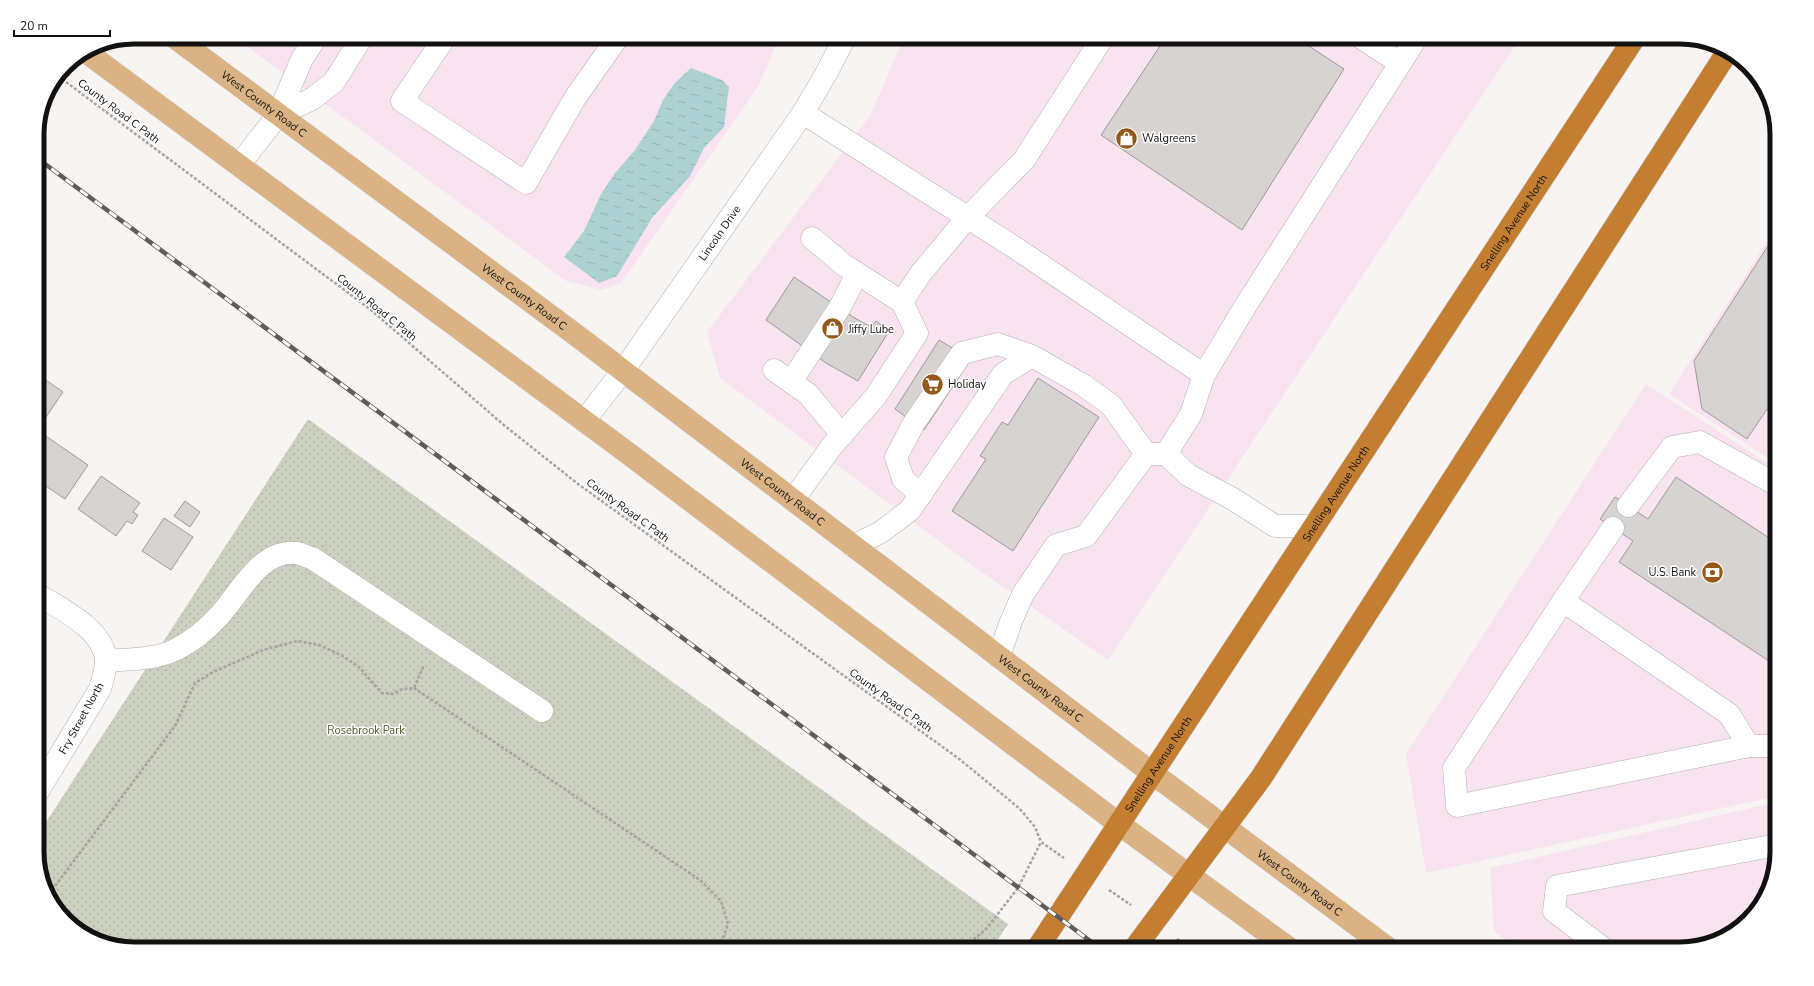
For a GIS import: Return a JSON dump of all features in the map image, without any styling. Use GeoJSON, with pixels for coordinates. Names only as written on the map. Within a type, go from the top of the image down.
{"type":"FeatureCollection","features":[{"type":"Feature","properties":{"kind":"highway","name":"Snelling Avenue North"},"geometry":{"type":"LineString","coordinates":[[1042,942],[1630,44]]}},
{"type":"Feature","properties":{"kind":"highway"},"geometry":{"type":"LineString","coordinates":[[1139,942],[1261,778],[1725,56]]}},
{"type":"Feature","properties":{"kind":"main road","name":"West County Road C"},"geometry":{"type":"LineString","coordinates":[[183,44],[623,371],[1152,773],[1226,826],[1380,942]]}},
{"type":"Feature","properties":{"kind":"main road"},"geometry":{"type":"LineString","coordinates":[[90,55],[584,421],[1119,824],[1281,942]]}},
{"type":"Feature","properties":{"kind":"street"},"geometry":{"type":"LineString","coordinates":[[239,165],[278,115],[302,59],[312,44]]}},
{"type":"Feature","properties":{"kind":"street"},"geometry":{"type":"LineString","coordinates":[[278,115],[312,98],[334,82],[358,44]]}},
{"type":"Feature","properties":{"kind":"street"},"geometry":{"type":"LineString","coordinates":[[440,44],[402,101],[526,183],[575,98],[613,44]]}},
{"type":"Feature","properties":{"kind":"street","name":"Lincoln Drive"},"geometry":{"type":"LineString","coordinates":[[584,421],[623,371],[803,114],[841,44]]}},
{"type":"Feature","properties":{"kind":"street"},"geometry":{"type":"LineString","coordinates":[[902,302],[921,273],[968,218],[1024,160],[1099,44]]}},
{"type":"Feature","properties":{"kind":"street"},"geometry":{"type":"LineString","coordinates":[[1371,44],[1400,62]]}},
{"type":"Feature","properties":{"kind":"street"},"geometry":{"type":"LineString","coordinates":[[999,657],[1010,624],[1023,594],[1056,545],[1086,536],[1191,414],[1204,375],[1250,298],[1412,44]]}},
{"type":"Feature","properties":{"kind":"street"},"geometry":{"type":"LineString","coordinates":[[803,114],[968,218],[1204,375]]}},
{"type":"Feature","properties":{"kind":"street"},"geometry":{"type":"LineString","coordinates":[[793,500],[832,446],[876,396],[917,333],[902,302],[844,265],[812,238]]}},
{"type":"Feature","properties":{"kind":"street"},"geometry":{"type":"LineString","coordinates":[[842,435],[808,394],[783,376],[840,307],[858,274]]}},
{"type":"Feature","properties":{"kind":"street"},"geometry":{"type":"LineString","coordinates":[[921,496],[903,479],[896,457],[914,423],[962,353],[998,344],[1032,356],[1083,385],[1111,405],[1156,454],[1188,475],[1233,499],[1275,526],[1313,526]]}},
{"type":"Feature","properties":{"kind":"street"},"geometry":{"type":"LineString","coordinates":[[853,546],[881,532],[910,510],[1003,374],[1032,356]]}},
{"type":"Feature","properties":{"kind":"street"},"geometry":{"type":"LineString","coordinates":[[1628,506],[1672,447],[1700,442],[1770,481]]}},
{"type":"Feature","properties":{"kind":"street"},"geometry":{"type":"LineString","coordinates":[[1613,528],[1563,601],[1454,768],[1457,806],[1749,746],[1770,746]]}},
{"type":"Feature","properties":{"kind":"street"},"geometry":{"type":"LineString","coordinates":[[44,599],[87,627],[101,642],[106,661],[154,658],[177,649],[199,634],[218,618],[256,571],[270,558],[285,554],[298,553],[312,558],[542,711]]}},
{"type":"Feature","properties":{"kind":"street"},"geometry":{"type":"LineString","coordinates":[[1563,601],[1728,714],[1749,746]]}},
{"type":"Feature","properties":{"kind":"street","name":"Fry Street North"},"geometry":{"type":"LineString","coordinates":[[44,781],[100,689],[106,661]]}},
{"type":"Feature","properties":{"kind":"street"},"geometry":{"type":"LineString","coordinates":[[1595,942],[1554,911],[1557,886],[1770,846]]}},
{"type":"Feature","properties":{"kind":"path","name":"County Road C Path"},"geometry":{"type":"LineString","coordinates":[[63,79],[371,310],[505,426],[578,484],[958,758],[1019,808],[1035,827],[1041,842],[1182,942]]}},
{"type":"Feature","properties":{"kind":"path"},"geometry":{"type":"LineString","coordinates":[[414,688],[435,639]]}},
{"type":"Feature","properties":{"kind":"path"},"geometry":{"type":"LineString","coordinates":[[52,890],[175,726],[195,683],[212,672],[263,650],[297,641],[319,645],[341,655],[359,667],[382,694],[393,694],[402,689],[414,688],[700,880],[721,901],[728,924],[721,942]]}},
{"type":"Feature","properties":{"kind":"path"},"geometry":{"type":"LineString","coordinates":[[970,942],[986,929],[1018,888],[1041,842]]}},
{"type":"Feature","properties":{"kind":"shaded area"},"geometry":{"type":"Polygon","coordinates":[[[244,44],[776,44],[758,87],[621,283],[602,290],[566,281],[244,44]]]}},
{"type":"Feature","properties":{"kind":"shaded area"},"geometry":{"type":"Polygon","coordinates":[[[901,44],[1516,44],[1108,660],[973,566],[720,378],[707,332],[871,114],[901,44]]]}},
{"type":"Feature","properties":{"kind":"shaded area"},"geometry":{"type":"Polygon","coordinates":[[[1770,237],[1770,459],[1669,394],[1770,237]]]}},
{"type":"Feature","properties":{"kind":"shaded area"},"geometry":{"type":"Polygon","coordinates":[[[1646,384],[1770,464],[1770,798],[1426,873],[1406,754],[1646,384]]]}},
{"type":"Feature","properties":{"kind":"shaded area"},"geometry":{"type":"Polygon","coordinates":[[[1770,804],[1769,864],[1761,892],[1744,916],[1725,930],[1703,939],[1680,942],[1508,942],[1494,931],[1490,868],[1770,804]]]}},
{"type":"Feature","properties":{"kind":"green space","name":"Rosebrook Park"},"geometry":{"type":"Polygon","coordinates":[[[308,419],[1008,924],[996,942],[128,942],[94,933],[75,920],[59,902],[53,892],[46,870],[44,858],[44,825],[308,419]]]}},
{"type":"Feature","properties":{"kind":"water"},"geometry":{"type":"Polygon","coordinates":[[[691,68],[722,80],[729,87],[724,127],[704,148],[690,176],[652,218],[617,276],[599,283],[564,257],[584,231],[601,194],[615,173],[635,150],[654,121],[663,100],[674,84],[691,68]]]}},
{"type":"Feature","properties":{"kind":"building"},"geometry":{"type":"Polygon","coordinates":[[[1161,44],[1306,44],[1344,69],[1242,230],[1101,135],[1161,44]]]}},
{"type":"Feature","properties":{"kind":"building"},"geometry":{"type":"Polygon","coordinates":[[[1770,243],[1770,411],[1767,409],[1747,439],[1702,409],[1694,361],[1770,243]]]}},
{"type":"Feature","properties":{"kind":"building","name":"Jiffy Lube"},"geometry":{"type":"Polygon","coordinates":[[[794,277],[853,317],[871,327],[876,321],[889,331],[858,381],[826,363],[766,320],[794,277]]]}},
{"type":"Feature","properties":{"kind":"building","name":"Holiday"},"geometry":{"type":"Polygon","coordinates":[[[939,340],[971,359],[924,430],[895,409],[939,340]]]}},
{"type":"Feature","properties":{"kind":"building"},"geometry":{"type":"Polygon","coordinates":[[[1038,378],[1099,417],[1013,551],[952,511],[986,459],[980,456],[1002,422],[1008,425],[1038,378]]]}},
{"type":"Feature","properties":{"kind":"building"},"geometry":{"type":"Polygon","coordinates":[[[44,379],[63,392],[44,420],[44,379]]]}},
{"type":"Feature","properties":{"kind":"building"},"geometry":{"type":"Polygon","coordinates":[[[44,435],[88,465],[65,499],[44,485],[44,435]]]}},
{"type":"Feature","properties":{"kind":"building"},"geometry":{"type":"Polygon","coordinates":[[[101,476],[140,503],[133,512],[138,515],[132,524],[127,521],[116,536],[78,509],[101,476]]]}},
{"type":"Feature","properties":{"kind":"building"},"geometry":{"type":"Polygon","coordinates":[[[1676,477],[1770,538],[1770,662],[1619,562],[1633,541],[1600,519],[1615,497],[1648,519],[1676,477]]]}},
{"type":"Feature","properties":{"kind":"building"},"geometry":{"type":"Polygon","coordinates":[[[185,501],[200,512],[190,527],[174,516],[185,501]]]}},
{"type":"Feature","properties":{"kind":"building"},"geometry":{"type":"Polygon","coordinates":[[[164,518],[193,537],[171,570],[142,551],[164,518]]]}},
{"type":"Feature","properties":{"kind":"railway"},"geometry":{"type":"LineString","coordinates":[[44,163],[1092,942]]}},
{"type":"Feature","properties":{"kind":"place","name":"Walgreens"},"geometry":{"type":"Point","coordinates":[1126,138]}},
{"type":"Feature","properties":{"kind":"place","name":"Jiffy Lube"},"geometry":{"type":"Point","coordinates":[832,329]}},
{"type":"Feature","properties":{"kind":"place","name":"Holiday"},"geometry":{"type":"Point","coordinates":[933,384]}},
{"type":"Feature","properties":{"kind":"place","name":"U.S. Bank"},"geometry":{"type":"Point","coordinates":[1712,572]}}]}
